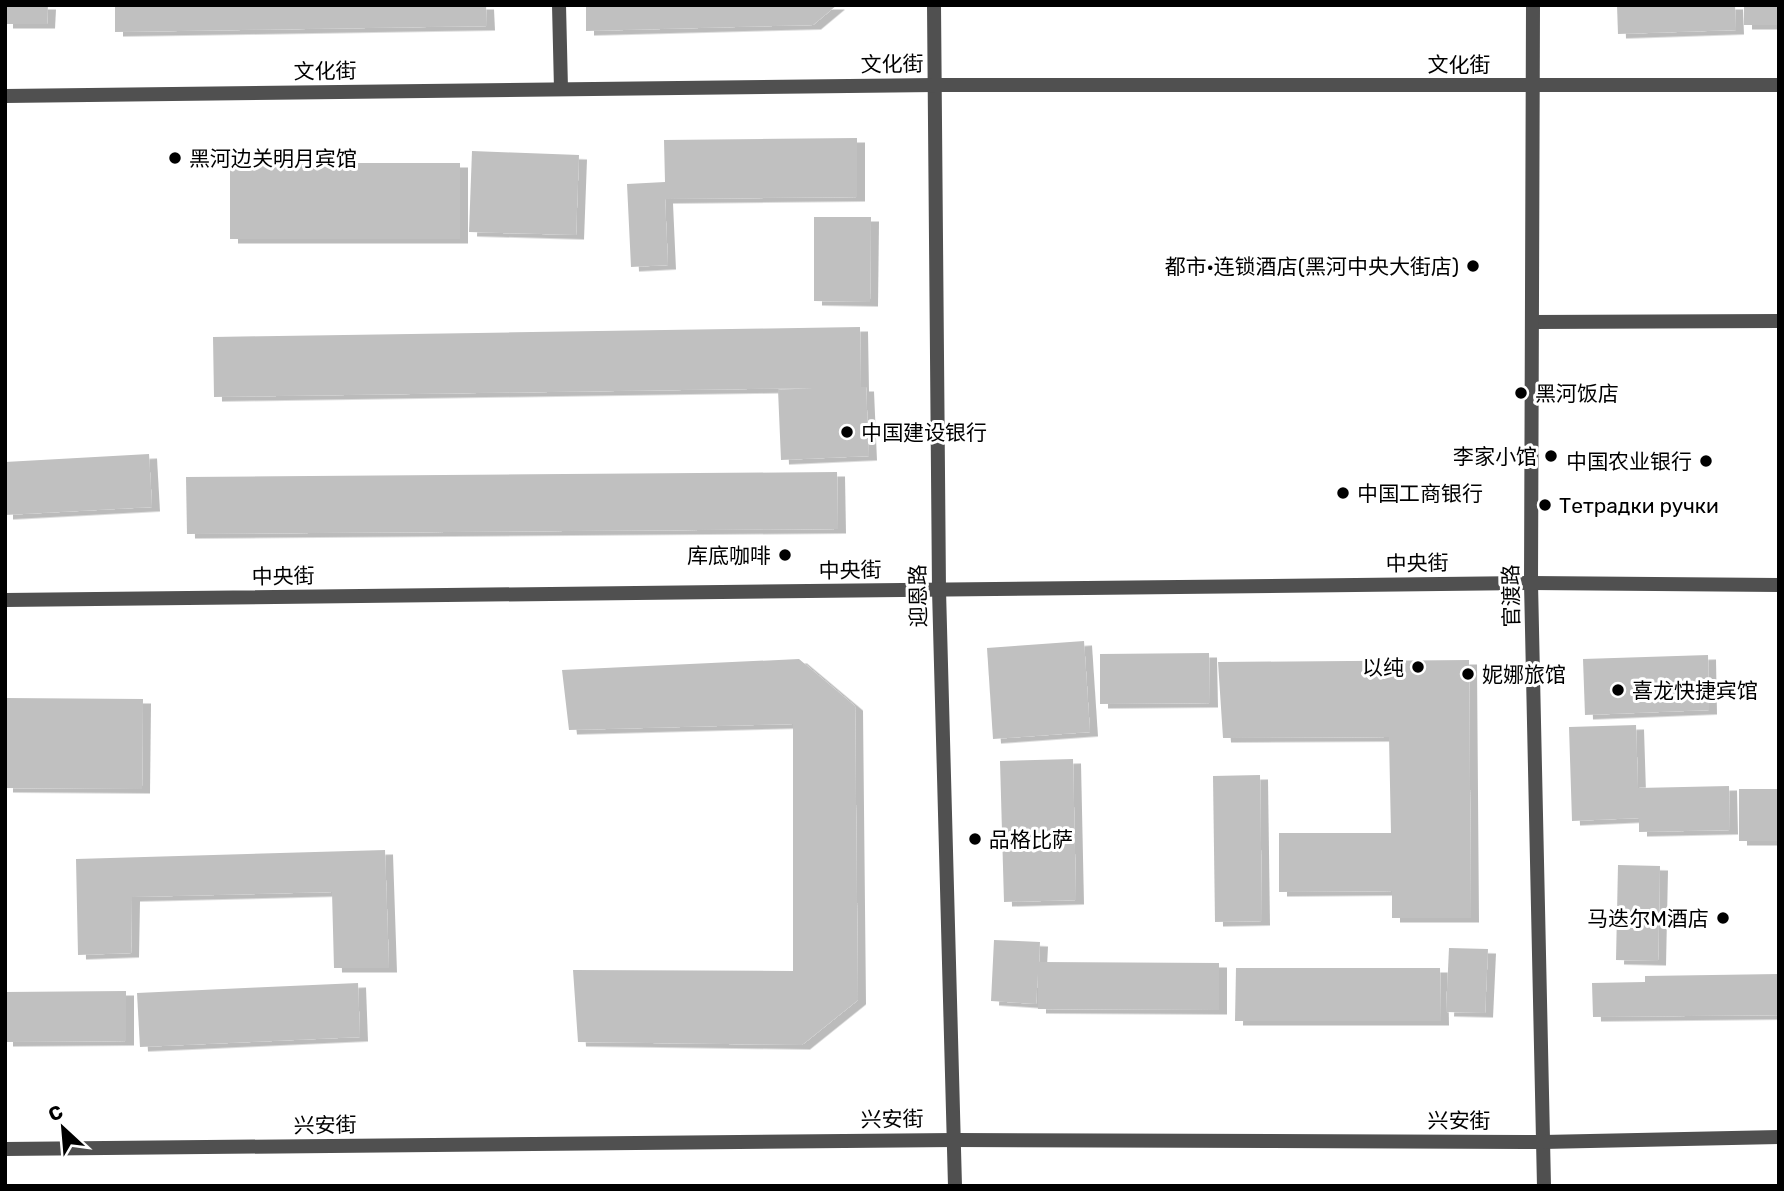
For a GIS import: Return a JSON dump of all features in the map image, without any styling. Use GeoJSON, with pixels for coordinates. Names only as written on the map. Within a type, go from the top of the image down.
{"type":"FeatureCollection","features":[{"type":"Feature","properties":{"kind":"street"},"geometry":{"type":"LineString","coordinates":[[559,5],[561,89]]}},
{"type":"Feature","properties":{"kind":"street","name":"迎恩路"},"geometry":{"type":"LineString","coordinates":[[933,5],[939,590],[955,1186]]}},
{"type":"Feature","properties":{"kind":"street","name":"官渡路"},"geometry":{"type":"LineString","coordinates":[[1533,5],[1531,583],[1544,1186]]}},
{"type":"Feature","properties":{"kind":"street","name":"文化街"},"geometry":{"type":"LineString","coordinates":[[5,96],[935,85],[1779,85]]}},
{"type":"Feature","properties":{"kind":"street"},"geometry":{"type":"LineString","coordinates":[[1532,322],[1779,321]]}},
{"type":"Feature","properties":{"kind":"street","name":"中央街"},"geometry":{"type":"LineString","coordinates":[[5,600],[1531,583],[1779,585]]}},
{"type":"Feature","properties":{"kind":"street","name":"兴安街"},"geometry":{"type":"LineString","coordinates":[[5,1149],[954,1140],[1543,1142],[1779,1138]]}},
{"type":"Feature","properties":{"kind":"building"},"geometry":{"type":"Polygon","coordinates":[[[5,5],[48,5],[47,24],[5,24],[5,5]]]}},
{"type":"Feature","properties":{"kind":"building"},"geometry":{"type":"Polygon","coordinates":[[[115,5],[486,5],[487,26],[115,32],[115,5]]]}},
{"type":"Feature","properties":{"kind":"building"},"geometry":{"type":"Polygon","coordinates":[[[586,5],[837,5],[813,25],[586,31],[586,5]]]}},
{"type":"Feature","properties":{"kind":"building"},"geometry":{"type":"Polygon","coordinates":[[[1617,5],[1735,5],[1736,30],[1618,34],[1617,5]]]}},
{"type":"Feature","properties":{"kind":"building"},"geometry":{"type":"Polygon","coordinates":[[[1744,5],[1779,5],[1779,25],[1744,25],[1744,5]]]}},
{"type":"Feature","properties":{"kind":"building"},"geometry":{"type":"Polygon","coordinates":[[[857,138],[857,197],[665,199],[668,265],[631,267],[627,184],[665,182],[664,140],[857,138]]]}},
{"type":"Feature","properties":{"kind":"building"},"geometry":{"type":"Polygon","coordinates":[[[472,151],[579,155],[576,235],[469,232],[472,151]]]}},
{"type":"Feature","properties":{"kind":"building"},"geometry":{"type":"Polygon","coordinates":[[[230,163],[460,163],[460,239],[230,239],[230,163]]]}},
{"type":"Feature","properties":{"kind":"building"},"geometry":{"type":"Polygon","coordinates":[[[814,217],[871,217],[870,302],[814,301],[814,217]]]}},
{"type":"Feature","properties":{"kind":"building"},"geometry":{"type":"Polygon","coordinates":[[[860,327],[861,387],[866,387],[869,456],[781,460],[778,390],[813,388],[214,397],[213,337],[860,327]]]}},
{"type":"Feature","properties":{"kind":"building"},"geometry":{"type":"Polygon","coordinates":[[[149,454],[152,507],[5,515],[5,462],[149,454]]]}},
{"type":"Feature","properties":{"kind":"building"},"geometry":{"type":"Polygon","coordinates":[[[837,472],[838,529],[187,534],[186,477],[837,472]]]}},
{"type":"Feature","properties":{"kind":"building"},"geometry":{"type":"Polygon","coordinates":[[[1084,641],[1090,732],[993,739],[987,648],[1084,641]]]}},
{"type":"Feature","properties":{"kind":"building"},"geometry":{"type":"Polygon","coordinates":[[[1209,653],[1210,703],[1100,704],[1100,654],[1209,653]]]}},
{"type":"Feature","properties":{"kind":"building"},"geometry":{"type":"Polygon","coordinates":[[[1708,655],[1709,710],[1585,715],[1583,659],[1708,655]]]}},
{"type":"Feature","properties":{"kind":"building"},"geometry":{"type":"Polygon","coordinates":[[[799,659],[855,706],[858,1000],[802,1045],[578,1042],[573,970],[793,971],[793,724],[569,730],[562,670],[799,659]]]}},
{"type":"Feature","properties":{"kind":"building"},"geometry":{"type":"Polygon","coordinates":[[[1469,660],[1471,918],[1392,918],[1392,891],[1279,892],[1279,833],[1391,833],[1389,737],[1223,738],[1218,662],[1469,660]]]}},
{"type":"Feature","properties":{"kind":"building"},"geometry":{"type":"Polygon","coordinates":[[[5,698],[143,699],[142,789],[5,788],[5,698]]]}},
{"type":"Feature","properties":{"kind":"building"},"geometry":{"type":"Polygon","coordinates":[[[1636,725],[1638,788],[1729,786],[1730,830],[1639,832],[1639,818],[1572,821],[1569,727],[1636,725]]]}},
{"type":"Feature","properties":{"kind":"building"},"geometry":{"type":"Polygon","coordinates":[[[1073,759],[1076,900],[1004,902],[1000,761],[1073,759]]]}},
{"type":"Feature","properties":{"kind":"building"},"geometry":{"type":"Polygon","coordinates":[[[1260,775],[1262,921],[1215,922],[1213,776],[1260,775]]]}},
{"type":"Feature","properties":{"kind":"building"},"geometry":{"type":"Polygon","coordinates":[[[1739,789],[1779,789],[1779,841],[1739,841],[1739,789]]]}},
{"type":"Feature","properties":{"kind":"building"},"geometry":{"type":"Polygon","coordinates":[[[385,850],[389,968],[334,968],[332,892],[132,897],[131,953],[78,955],[76,859],[385,850]]]}},
{"type":"Feature","properties":{"kind":"building"},"geometry":{"type":"Polygon","coordinates":[[[1618,865],[1660,866],[1658,961],[1616,960],[1618,865]]]}},
{"type":"Feature","properties":{"kind":"building"},"geometry":{"type":"Polygon","coordinates":[[[994,940],[1040,942],[1039,962],[1219,963],[1219,1010],[1038,1009],[1038,974],[1036,1004],[991,1001],[994,940]]]}},
{"type":"Feature","properties":{"kind":"building"},"geometry":{"type":"Polygon","coordinates":[[[1449,948],[1488,949],[1485,1013],[1446,1012],[1449,948]]]}},
{"type":"Feature","properties":{"kind":"building"},"geometry":{"type":"Polygon","coordinates":[[[1236,968],[1440,968],[1441,1021],[1235,1021],[1236,968]]]}},
{"type":"Feature","properties":{"kind":"building"},"geometry":{"type":"Polygon","coordinates":[[[1779,974],[1779,1015],[1593,1017],[1592,983],[1645,982],[1645,976],[1779,974]]]}},
{"type":"Feature","properties":{"kind":"building"},"geometry":{"type":"Polygon","coordinates":[[[358,983],[360,1037],[140,1047],[137,993],[358,983]]]}},
{"type":"Feature","properties":{"kind":"building"},"geometry":{"type":"Polygon","coordinates":[[[126,991],[126,1041],[5,1042],[5,992],[126,991]]]}},
{"type":"Feature","properties":{"kind":"place","name":"黑河边关明月宾馆"},"geometry":{"type":"Point","coordinates":[175,158]}},
{"type":"Feature","properties":{"kind":"place","name":"都市·连锁酒店(黑河中央大街店)"},"geometry":{"type":"Point","coordinates":[1473,266]}},
{"type":"Feature","properties":{"kind":"place","name":"黑河饭店"},"geometry":{"type":"Point","coordinates":[1521,393]}},
{"type":"Feature","properties":{"kind":"place","name":"中国建设银行"},"geometry":{"type":"Point","coordinates":[847,432]}},
{"type":"Feature","properties":{"kind":"place","name":"李家小馆"},"geometry":{"type":"Point","coordinates":[1551,456]}},
{"type":"Feature","properties":{"kind":"place","name":"中国农业银行"},"geometry":{"type":"Point","coordinates":[1706,461]}},
{"type":"Feature","properties":{"kind":"place","name":"中国工商银行"},"geometry":{"type":"Point","coordinates":[1343,493]}},
{"type":"Feature","properties":{"kind":"place","name":"Тетрадки ручки"},"geometry":{"type":"Point","coordinates":[1545,505]}},
{"type":"Feature","properties":{"kind":"place","name":"库底咖啡"},"geometry":{"type":"Point","coordinates":[785,555]}},
{"type":"Feature","properties":{"kind":"place","name":"以纯"},"geometry":{"type":"Point","coordinates":[1418,667]}},
{"type":"Feature","properties":{"kind":"place","name":"妮娜旅馆"},"geometry":{"type":"Point","coordinates":[1468,674]}},
{"type":"Feature","properties":{"kind":"place","name":"喜龙快捷宾馆"},"geometry":{"type":"Point","coordinates":[1618,690]}},
{"type":"Feature","properties":{"kind":"place","name":"品格比萨"},"geometry":{"type":"Point","coordinates":[975,839]}},
{"type":"Feature","properties":{"kind":"place","name":"马迭尔M酒店"},"geometry":{"type":"Point","coordinates":[1723,918]}}]}
